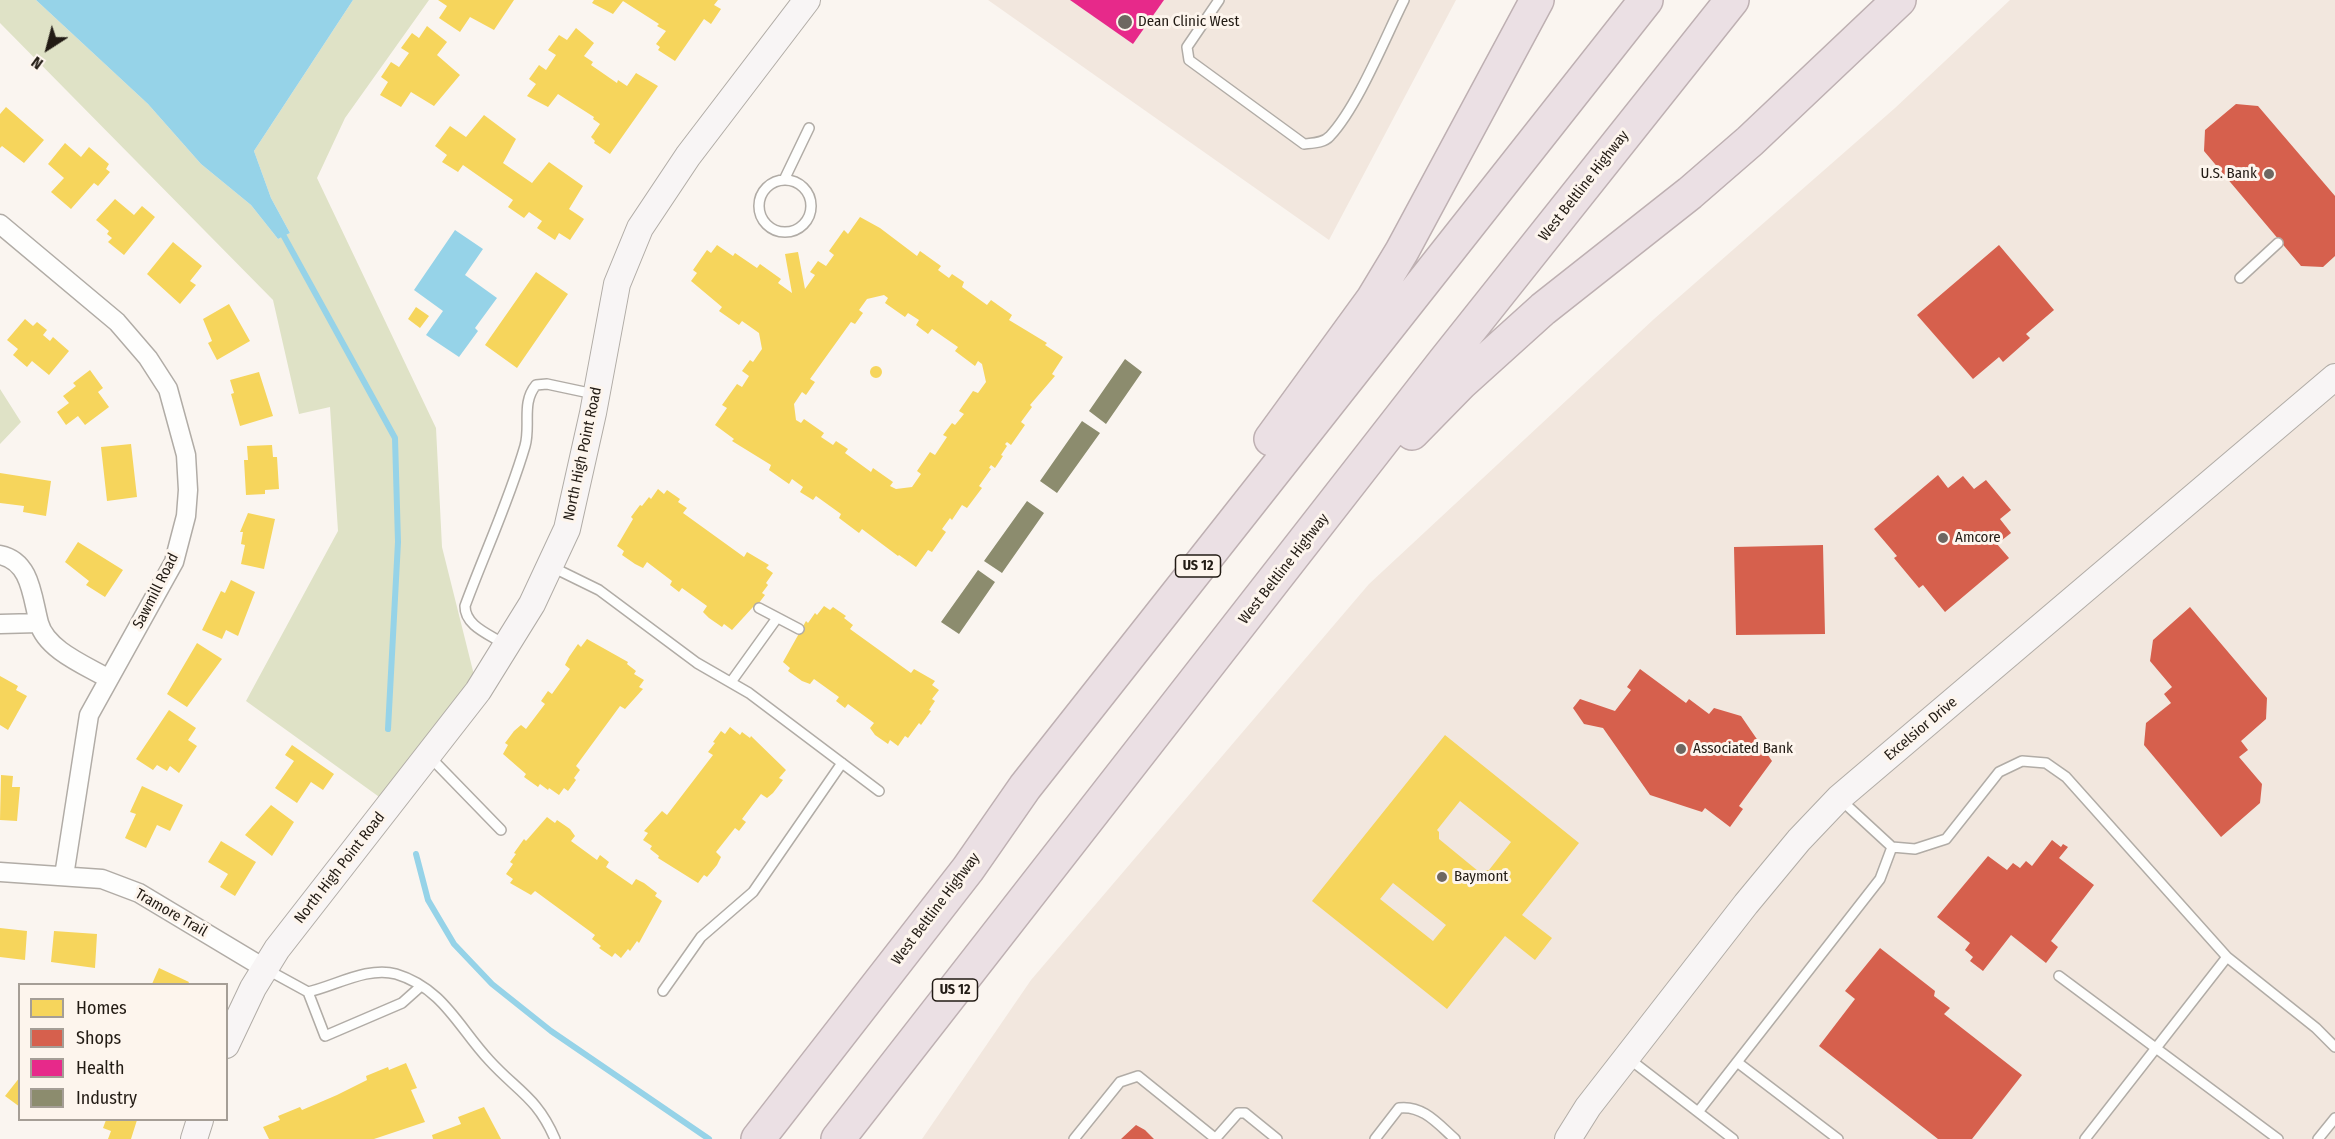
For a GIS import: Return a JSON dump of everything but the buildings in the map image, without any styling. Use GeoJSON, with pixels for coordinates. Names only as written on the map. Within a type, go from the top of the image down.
{"type":"FeatureCollection","features":[{"type":"Feature","properties":{"kind":"highway"},"geometry":{"type":"LineString","coordinates":[[1025,786],[1074,708],[1373,299],[1402,251],[1537,0]]}},
{"type":"Feature","properties":{"kind":"highway","name":"West Beltline Highway"},"geometry":{"type":"LineString","coordinates":[[758,1139],[968,869],[1025,786],[1646,0]]}},
{"type":"Feature","properties":{"kind":"highway","name":"West Beltline Highway"},"geometry":{"type":"LineString","coordinates":[[838,1139],[1203,675],[1444,362],[1732,0]]}},
{"type":"Feature","properties":{"kind":"highway"},"geometry":{"type":"LineString","coordinates":[[1203,675],[1264,607],[1396,449],[1461,383],[1543,309],[1690,193],[1750,141],[1899,0]]}},
{"type":"Feature","properties":{"kind":"street","name":"North High Point Road"},"geometry":{"type":"LineString","coordinates":[[228,1041],[264,968],[478,691],[508,646],[567,529],[597,394],[617,284],[640,228],[688,156],[807,0]]}},
{"type":"Feature","properties":{"kind":"street","name":"Sawmill Road"},"geometry":{"type":"LineString","coordinates":[[0,224],[117,322],[148,358],[168,389],[186,455],[188,490],[186,516],[174,562],[89,714],[64,876]]}},
{"type":"Feature","properties":{"kind":"street","name":"Excelsior Drive"},"geometry":{"type":"LineString","coordinates":[[1568,1139],[1588,1107],[1784,858],[1839,798],[2335,377]]}},
{"type":"Feature","properties":{"kind":"street"},"geometry":{"type":"LineString","coordinates":[[0,555],[12,558],[26,575],[40,630],[54,645],[109,679]]}},
{"type":"Feature","properties":{"kind":"street"},"geometry":{"type":"LineString","coordinates":[[0,624],[39,623]]}},
{"type":"Feature","properties":{"kind":"street","name":"Tramore Trail"},"geometry":{"type":"LineString","coordinates":[[0,872],[102,879],[140,893],[264,968]]}},
{"type":"Feature","properties":{"kind":"street"},"geometry":{"type":"LineString","coordinates":[[194,1139],[199,1121]]}},
{"type":"Feature","properties":{"kind":"lane"},"geometry":{"type":"LineString","coordinates":[[1219,0],[1186,47],[1189,60],[1304,144],[1321,142],[1329,137],[1351,106],[1404,0]]}},
{"type":"Feature","properties":{"kind":"lane"},"geometry":{"type":"LineString","coordinates":[[784,180],[803,187],[810,195],[812,205],[805,224],[786,233],[767,225],[759,207],[766,188],[784,180],[809,128]]}},
{"type":"Feature","properties":{"kind":"lane"},"geometry":{"type":"LineString","coordinates":[[2240,278],[2278,243]]}},
{"type":"Feature","properties":{"kind":"lane"},"geometry":{"type":"LineString","coordinates":[[508,646],[469,621],[465,615],[465,606],[516,479],[527,438],[526,402],[536,385],[548,384],[597,394]]}},
{"type":"Feature","properties":{"kind":"lane"},"geometry":{"type":"LineString","coordinates":[[550,566],[599,590],[697,663],[731,681],[879,791]]}},
{"type":"Feature","properties":{"kind":"lane"},"geometry":{"type":"LineString","coordinates":[[759,608],[799,629]]}},
{"type":"Feature","properties":{"kind":"lane"},"geometry":{"type":"LineString","coordinates":[[731,681],[777,618]]}},
{"type":"Feature","properties":{"kind":"lane"},"geometry":{"type":"LineString","coordinates":[[428,755],[452,776],[501,830]]}},
{"type":"Feature","properties":{"kind":"lane"},"geometry":{"type":"LineString","coordinates":[[1839,798],[1892,847],[1915,849],[1946,838],[1999,772],[2022,761],[2046,764],[2066,777],[2227,957],[2316,1028],[2335,1047]]}},
{"type":"Feature","properties":{"kind":"lane"},"geometry":{"type":"LineString","coordinates":[[663,991],[700,937],[753,892],[842,763]]}},
{"type":"Feature","properties":{"kind":"lane"},"geometry":{"type":"LineString","coordinates":[[1698,1112],[1880,879],[1892,847]]}},
{"type":"Feature","properties":{"kind":"lane"},"geometry":{"type":"LineString","coordinates":[[2085,1139],[2227,957]]}},
{"type":"Feature","properties":{"kind":"lane"},"geometry":{"type":"LineString","coordinates":[[264,968],[308,992],[325,1036],[402,1003],[421,986]]}},
{"type":"Feature","properties":{"kind":"lane"},"geometry":{"type":"LineString","coordinates":[[308,992],[362,975],[395,974],[421,986],[452,1011],[488,1059],[537,1104],[555,1139]]}},
{"type":"Feature","properties":{"kind":"lane"},"geometry":{"type":"LineString","coordinates":[[2059,976],[2157,1046],[2278,1139]]}},
{"type":"Feature","properties":{"kind":"lane"},"geometry":{"type":"LineString","coordinates":[[1627,1058],[1733,1139]]}},
{"type":"Feature","properties":{"kind":"lane"},"geometry":{"type":"LineString","coordinates":[[1737,1062],[1838,1139]]}},
{"type":"Feature","properties":{"kind":"lane"},"geometry":{"type":"LineString","coordinates":[[1074,1139],[1120,1082],[1138,1076],[1216,1139],[1238,1113],[1245,1113],[1277,1139]]}},
{"type":"Feature","properties":{"kind":"lane"},"geometry":{"type":"LineString","coordinates":[[1375,1139],[1399,1108],[1413,1106],[1424,1112],[1455,1139]]}},
{"type":"Feature","properties":{"kind":"lane"},"geometry":{"type":"LineString","coordinates":[[2318,1139],[2335,1118]]}},
{"type":"Feature","properties":{"kind":"shaded area"},"geometry":{"type":"Polygon","coordinates":[[[988,0],[1456,0],[1329,240],[988,0]]]}},
{"type":"Feature","properties":{"kind":"shaded area"},"geometry":{"type":"Polygon","coordinates":[[[2010,0],[2335,0],[2335,1139],[922,1139],[1031,980],[1369,584],[1654,319],[1895,108],[2010,0]]]}},
{"type":"Feature","properties":{"kind":"green space"},"geometry":{"type":"Polygon","coordinates":[[[0,0],[36,0],[148,104],[201,164],[251,205],[278,239],[290,233],[271,198],[254,151],[353,0],[429,0],[345,118],[317,178],[436,428],[442,547],[478,691],[389,804],[246,701],[338,531],[330,407],[299,414],[273,300],[0,23],[0,0]]]}},
{"type":"Feature","properties":{"kind":"green space"},"geometry":{"type":"Polygon","coordinates":[[[0,389],[21,422],[0,444],[0,389]]]}},
{"type":"Feature","properties":{"kind":"water"},"geometry":{"type":"Polygon","coordinates":[[[36,0],[353,0],[254,151],[271,198],[290,233],[278,239],[251,205],[201,164],[148,104],[36,0]]]}},
{"type":"Feature","properties":{"kind":"water"},"geometry":{"type":"Polygon","coordinates":[[[455,230],[483,249],[465,275],[497,298],[475,328],[478,331],[459,357],[426,335],[443,311],[414,290],[455,230]]]}},
{"type":"Feature","properties":{"kind":"waterway"},"geometry":{"type":"LineString","coordinates":[[281,231],[395,438],[398,542],[388,729]]}},
{"type":"Feature","properties":{"kind":"waterway"},"geometry":{"type":"LineString","coordinates":[[416,854],[428,900],[454,944],[492,984],[551,1031],[709,1139]]}},
{"type":"Feature","properties":{"kind":"place","name":"Dean Clinic West"},"geometry":{"type":"Point","coordinates":[1125,22]}},
{"type":"Feature","properties":{"kind":"place","name":"U.S. Bank"},"geometry":{"type":"Point","coordinates":[2269,174]}},
{"type":"Feature","properties":{"kind":"place","name":"Amcore"},"geometry":{"type":"Point","coordinates":[1943,538]}},
{"type":"Feature","properties":{"kind":"place","name":"Associated Bank"},"geometry":{"type":"Point","coordinates":[1681,749]}},
{"type":"Feature","properties":{"kind":"place","name":"Baymont"},"geometry":{"type":"Point","coordinates":[1442,877]}}]}
